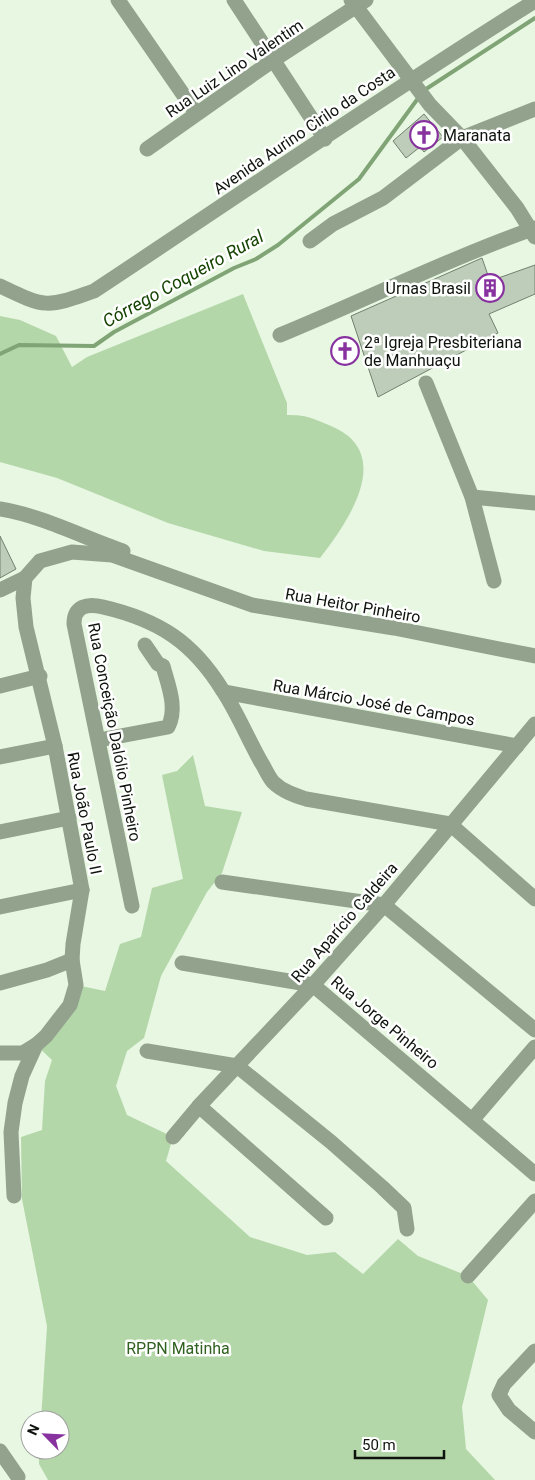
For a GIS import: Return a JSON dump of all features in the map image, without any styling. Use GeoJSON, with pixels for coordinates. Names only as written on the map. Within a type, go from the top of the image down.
{"type":"FeatureCollection","features":[{"type":"Feature","properties":{"kind":"street"},"geometry":{"type":"LineString","coordinates":[[118,0],[196,113]]}},
{"type":"Feature","properties":{"kind":"street"},"geometry":{"type":"LineString","coordinates":[[234,0],[272,61],[325,139]]}},
{"type":"Feature","properties":{"kind":"street","name":"Avenida Aurino Cirilo da Costa"},"geometry":{"type":"LineString","coordinates":[[0,286],[32,301],[54,304],[94,291],[325,139],[415,83],[535,1]]}},
{"type":"Feature","properties":{"kind":"street"},"geometry":{"type":"LineString","coordinates":[[280,335],[400,285],[443,264],[534,231],[462,138],[430,105],[358,2]]}},
{"type":"Feature","properties":{"kind":"street","name":"Rua Luiz Lino Valentim"},"geometry":{"type":"LineString","coordinates":[[147,149],[196,113],[358,2]]}},
{"type":"Feature","properties":{"kind":"street"},"geometry":{"type":"LineString","coordinates":[[310,241],[333,224],[383,198],[462,138],[535,109]]}},
{"type":"Feature","properties":{"kind":"street"},"geometry":{"type":"LineString","coordinates":[[426,383],[472,497],[494,581]]}},
{"type":"Feature","properties":{"kind":"street"},"geometry":{"type":"LineString","coordinates":[[472,497],[535,503]]}},
{"type":"Feature","properties":{"kind":"street"},"geometry":{"type":"LineString","coordinates":[[0,509],[22,513],[91,537],[140,557],[169,574]]}},
{"type":"Feature","properties":{"kind":"street"},"geometry":{"type":"LineString","coordinates":[[0,590],[25,578],[40,561],[72,552],[112,555],[169,574]]}},
{"type":"Feature","properties":{"kind":"street","name":"Rua Heitor Pinheiro"},"geometry":{"type":"LineString","coordinates":[[169,574],[235,601],[252,605],[394,628],[535,656]]}},
{"type":"Feature","properties":{"kind":"street","name":"Rua João Paulo II"},"geometry":{"type":"LineString","coordinates":[[14,1196],[5,1132],[22,1076],[36,1045],[46,1036],[70,1005],[76,984],[72,960],[82,890],[55,746],[40,676],[26,627],[23,598],[25,578]]}},
{"type":"Feature","properties":{"kind":"street","name":"Rua Conceição Dalólio Pinheiro"},"geometry":{"type":"LineString","coordinates":[[132,906],[74,624],[74,614],[79,608],[86,605],[123,612],[158,625],[200,659],[224,692],[273,782],[286,792],[306,799],[450,824]]}},
{"type":"Feature","properties":{"kind":"street"},"geometry":{"type":"LineString","coordinates":[[99,740],[156,731],[168,727],[173,718],[172,704],[163,666],[158,664],[145,645]]}},
{"type":"Feature","properties":{"kind":"street"},"geometry":{"type":"LineString","coordinates":[[0,686],[40,676]]}},
{"type":"Feature","properties":{"kind":"street","name":"Rua Márcio José de Campos"},"geometry":{"type":"LineString","coordinates":[[224,692],[517,746]]}},
{"type":"Feature","properties":{"kind":"street","name":"Rua Aparício Caldeira"},"geometry":{"type":"LineString","coordinates":[[173,1137],[199,1106],[313,985],[384,905],[535,724]]}},
{"type":"Feature","properties":{"kind":"street"},"geometry":{"type":"LineString","coordinates":[[0,757],[55,746]]}},
{"type":"Feature","properties":{"kind":"street"},"geometry":{"type":"LineString","coordinates":[[0,832],[69,818]]}},
{"type":"Feature","properties":{"kind":"street"},"geometry":{"type":"LineString","coordinates":[[450,824],[532,892]]}},
{"type":"Feature","properties":{"kind":"street"},"geometry":{"type":"LineString","coordinates":[[222,882],[384,905],[535,1030]]}},
{"type":"Feature","properties":{"kind":"street"},"geometry":{"type":"LineString","coordinates":[[0,907],[82,890]]}},
{"type":"Feature","properties":{"kind":"street"},"geometry":{"type":"LineString","coordinates":[[0,983],[47,970],[72,960]]}},
{"type":"Feature","properties":{"kind":"street","name":"Rua Jorge Pinheiro"},"geometry":{"type":"LineString","coordinates":[[182,963],[313,985],[473,1119],[535,1174]]}},
{"type":"Feature","properties":{"kind":"street"},"geometry":{"type":"LineString","coordinates":[[0,1053],[23,1053],[36,1045]]}},
{"type":"Feature","properties":{"kind":"street"},"geometry":{"type":"LineString","coordinates":[[473,1119],[535,1047]]}},
{"type":"Feature","properties":{"kind":"street"},"geometry":{"type":"LineString","coordinates":[[147,1051],[237,1066],[331,1142],[382,1187],[404,1208],[408,1229]]}},
{"type":"Feature","properties":{"kind":"street"},"geometry":{"type":"LineString","coordinates":[[199,1106],[326,1218]]}},
{"type":"Feature","properties":{"kind":"street"},"geometry":{"type":"LineString","coordinates":[[468,1276],[535,1201]]}},
{"type":"Feature","properties":{"kind":"street"},"geometry":{"type":"LineString","coordinates":[[535,1351],[504,1384],[499,1395],[509,1410],[535,1432]]}},
{"type":"Feature","properties":{"kind":"street"},"geometry":{"type":"LineString","coordinates":[[0,1451],[18,1476]]}},
{"type":"Feature","properties":{"kind":"green space"},"geometry":{"type":"Polygon","coordinates":[[[243,294],[287,403],[287,415],[309,418],[331,426],[350,438],[361,453],[363,470],[360,489],[353,508],[343,526],[320,558],[264,551],[168,523],[57,478],[0,462],[0,316],[20,320],[56,336],[72,367],[87,357],[243,294]]]}},
{"type":"Feature","properties":{"kind":"green space","name":"RPPN Matinha"},"geometry":{"type":"Polygon","coordinates":[[[193,755],[205,806],[242,812],[222,873],[207,892],[161,976],[144,1038],[127,1051],[116,1086],[127,1115],[173,1137],[166,1161],[250,1237],[307,1255],[335,1252],[363,1274],[398,1239],[418,1256],[468,1276],[488,1300],[462,1407],[466,1449],[495,1480],[48,1480],[39,1464],[39,1460],[70,1460],[70,1410],[42,1410],[47,1326],[22,1199],[21,1137],[42,1130],[45,1081],[52,1060],[36,1045],[76,985],[105,991],[120,944],[141,937],[152,888],[183,879],[162,775],[177,771],[193,755]]]}},
{"type":"Feature","properties":{"kind":"building","name":"Maranata"},"geometry":{"type":"Polygon","coordinates":[[[424,114],[443,137],[424,152],[420,147],[406,158],[393,141],[424,114]]]}},
{"type":"Feature","properties":{"kind":"building"},"geometry":{"type":"Polygon","coordinates":[[[482,258],[490,281],[535,265],[535,294],[489,314],[498,333],[378,397],[351,316],[482,258]]]}},
{"type":"Feature","properties":{"kind":"building"},"geometry":{"type":"Polygon","coordinates":[[[0,536],[16,569],[0,578],[0,536]]]}},
{"type":"Feature","properties":{"kind":"waterway","name":"Córrego Coqueiro Rural"},"geometry":{"type":"LineString","coordinates":[[423,91],[535,18]]}},
{"type":"Feature","properties":{"kind":"waterway","name":"Córrego Coqueiro Rural"},"geometry":{"type":"LineString","coordinates":[[0,354],[19,345],[94,346],[114,332],[234,268],[256,259],[278,245],[359,179],[419,97]]}},
{"type":"Feature","properties":{"kind":"place","name":"Maranata"},"geometry":{"type":"Point","coordinates":[424,135]}},
{"type":"Feature","properties":{"kind":"place","name":"Urnas Brasil"},"geometry":{"type":"Point","coordinates":[490,288]}},
{"type":"Feature","properties":{"kind":"place","name":"2ª Igreja Presbiteriana de Manhuaçu"},"geometry":{"type":"Point","coordinates":[345,351]}}]}
